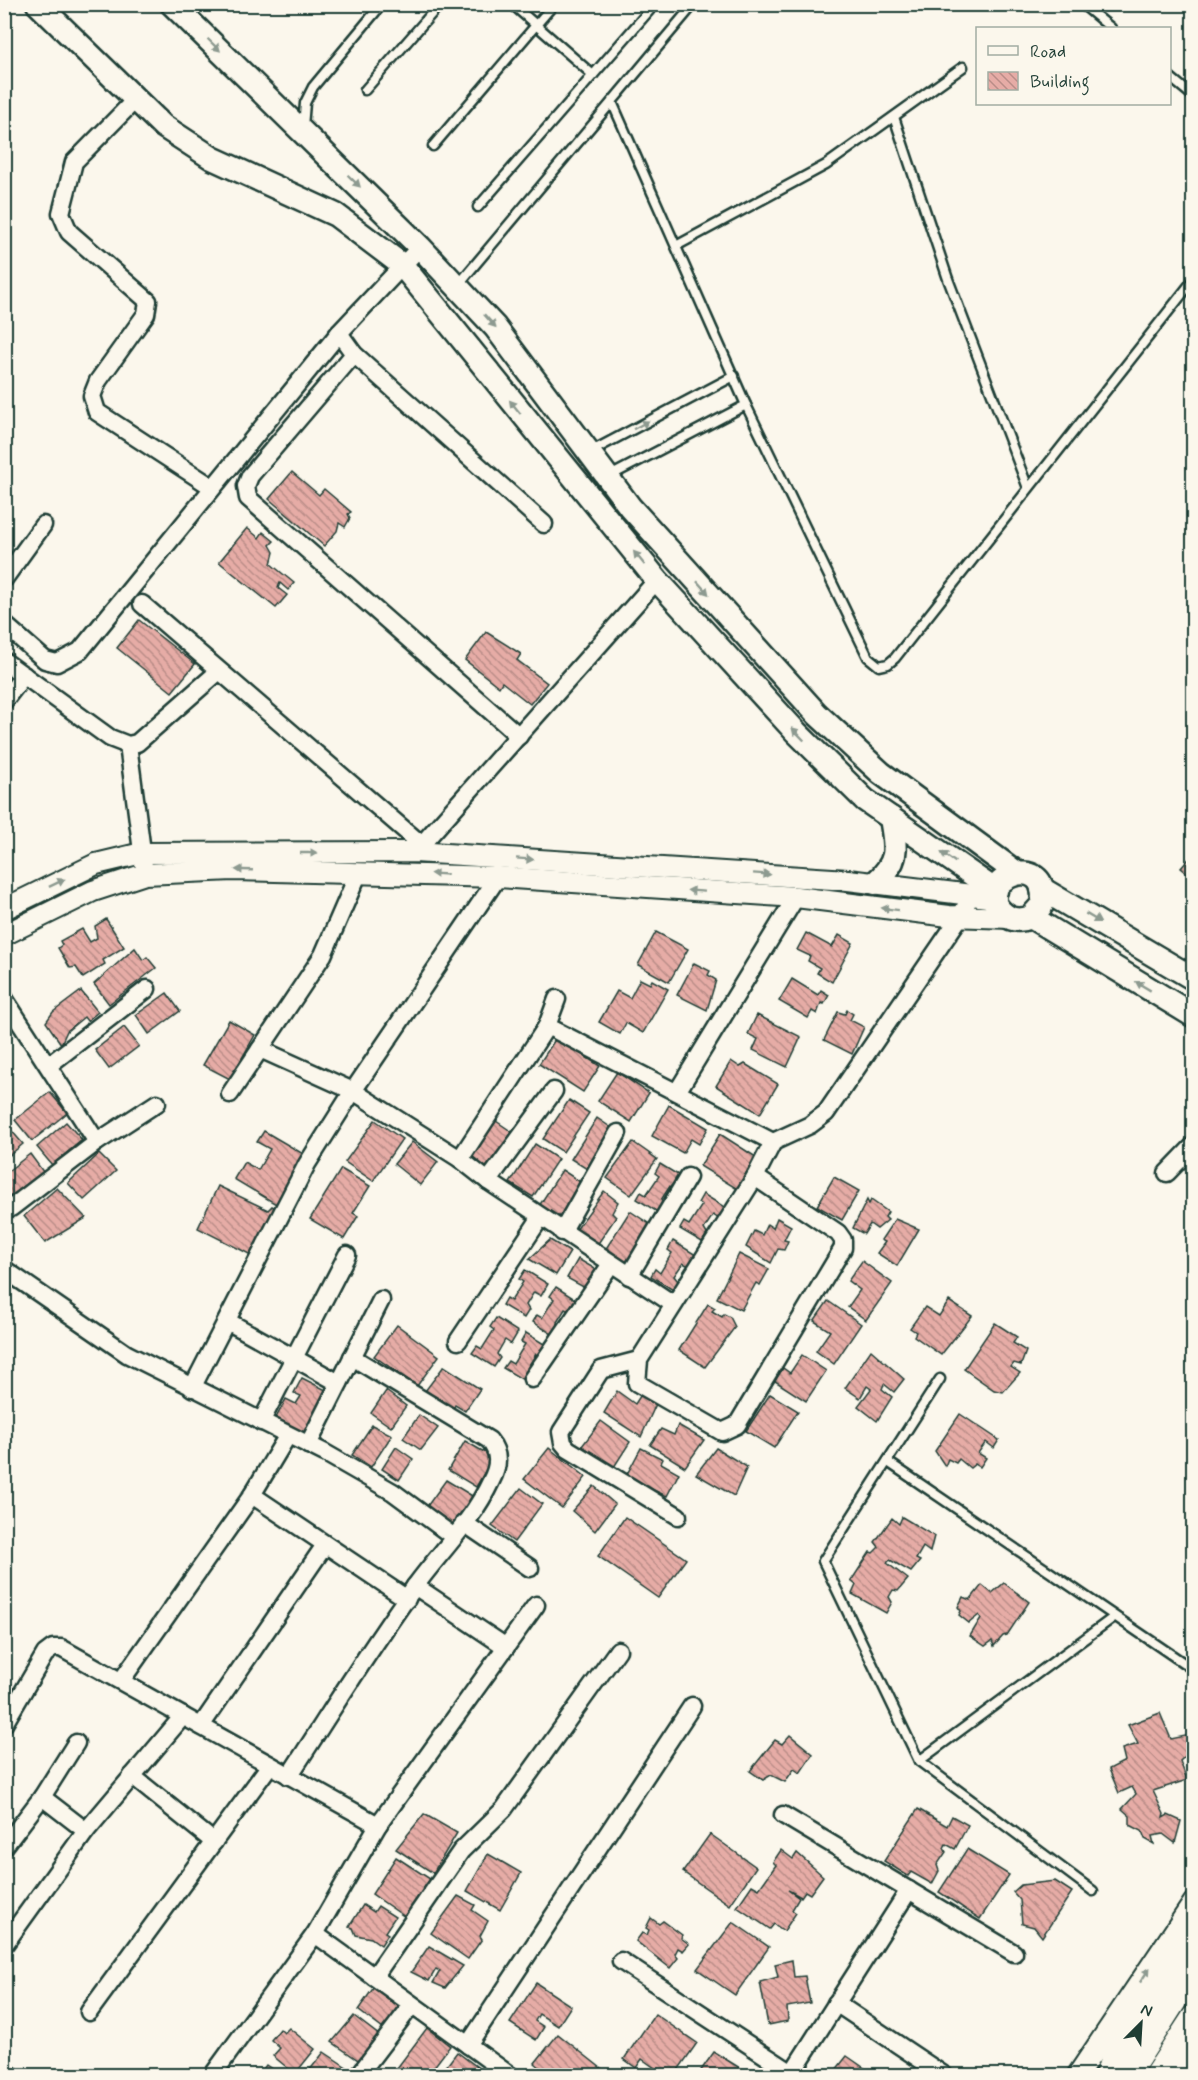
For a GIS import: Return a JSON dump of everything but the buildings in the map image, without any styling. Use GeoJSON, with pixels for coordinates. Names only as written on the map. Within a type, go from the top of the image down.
{"type":"FeatureCollection","features":[{"type":"Feature","properties":{"kind":"main road"},"geometry":{"type":"LineString","coordinates":[[38,4],[163,126],[212,158],[336,215],[402,265],[657,580],[796,732],[865,801],[996,894],[1001,911],[1021,918],[1194,1016]]}},
{"type":"Feature","properties":{"kind":"main road"},"geometry":{"type":"LineString","coordinates":[[172,4],[457,285],[495,327],[606,478],[817,714],[880,773],[1017,873],[1032,876],[1042,889],[1194,979]]}},
{"type":"Feature","properties":{"kind":"main road"},"geometry":{"type":"LineString","coordinates":[[875,883],[892,864],[895,855],[891,818]]}},
{"type":"Feature","properties":{"kind":"main road"},"geometry":{"type":"LineString","coordinates":[[996,894],[1004,879],[1017,873]]}},
{"type":"Feature","properties":{"kind":"main road"},"geometry":{"type":"LineString","coordinates":[[1021,918],[1042,905],[1042,889]]}},
{"type":"Feature","properties":{"kind":"main road"},"geometry":{"type":"LineString","coordinates":[[1108,2076],[1117,2049],[1194,1932]]}},
{"type":"Feature","properties":{"kind":"main road"},"geometry":{"type":"LineString","coordinates":[[1125,2076],[1194,1968]]}},
{"type":"Feature","properties":{"kind":"main road"},"geometry":{"type":"LineString","coordinates":[[1157,2076],[1194,2019]]}},
{"type":"Feature","properties":{"kind":"street"},"geometry":{"type":"LineString","coordinates":[[135,100],[74,162],[61,213],[69,232],[148,301],[146,314],[98,381],[92,396],[97,412],[212,487]]}},
{"type":"Feature","properties":{"kind":"street"},"geometry":{"type":"LineString","coordinates":[[4,624],[45,660],[57,663],[80,651],[339,333],[420,247]]}},
{"type":"Feature","properties":{"kind":"street"},"geometry":{"type":"LineString","coordinates":[[339,333],[354,354],[544,524]]}},
{"type":"Feature","properties":{"kind":"street"},"geometry":{"type":"LineString","coordinates":[[354,354],[250,476],[246,486],[248,498],[519,736]]}},
{"type":"Feature","properties":{"kind":"street"},"geometry":{"type":"LineString","coordinates":[[4,579],[43,525]]}},
{"type":"Feature","properties":{"kind":"street"},"geometry":{"type":"LineString","coordinates":[[419,849],[657,580]]}},
{"type":"Feature","properties":{"kind":"street"},"geometry":{"type":"LineString","coordinates":[[142,604],[419,849]]}},
{"type":"Feature","properties":{"kind":"street"},"geometry":{"type":"LineString","coordinates":[[4,661],[110,738],[128,745],[137,743],[218,672]]}},
{"type":"Feature","properties":{"kind":"street"},"geometry":{"type":"LineString","coordinates":[[4,701],[24,675]]}},
{"type":"Feature","properties":{"kind":"street"},"geometry":{"type":"LineString","coordinates":[[128,745],[146,874]]}},
{"type":"Feature","properties":{"kind":"street"},"geometry":{"type":"LineString","coordinates":[[4,909],[96,864],[142,853],[419,849],[477,856],[875,883],[971,895],[996,894]]}},
{"type":"Feature","properties":{"kind":"street"},"geometry":{"type":"LineString","coordinates":[[466,876],[477,856]]}},
{"type":"Feature","properties":{"kind":"street"},"geometry":{"type":"LineString","coordinates":[[4,935],[93,891],[146,874],[233,870],[498,877],[796,897],[960,917],[1021,918]]}},
{"type":"Feature","properties":{"kind":"street"},"geometry":{"type":"LineString","coordinates":[[230,1094],[323,955],[359,872]]}},
{"type":"Feature","properties":{"kind":"street"},"geometry":{"type":"LineString","coordinates":[[192,1388],[307,1164],[353,1091],[498,877]]}},
{"type":"Feature","properties":{"kind":"street"},"geometry":{"type":"LineString","coordinates":[[755,1177],[838,1233],[843,1240],[843,1248],[737,1425],[722,1432],[715,1431],[637,1383],[639,1360],[755,1177],[773,1142],[810,1125],[826,1113],[960,917],[971,895]]}},
{"type":"Feature","properties":{"kind":"street"},"geometry":{"type":"LineString","coordinates":[[677,1092],[796,897]]}},
{"type":"Feature","properties":{"kind":"street"},"geometry":{"type":"LineString","coordinates":[[49,1065],[147,989]]}},
{"type":"Feature","properties":{"kind":"street"},"geometry":{"type":"LineString","coordinates":[[4,998],[97,1142]]}},
{"type":"Feature","properties":{"kind":"street"},"geometry":{"type":"LineString","coordinates":[[460,1159],[547,1026],[557,999]]}},
{"type":"Feature","properties":{"kind":"street"},"geometry":{"type":"LineString","coordinates":[[547,1026],[773,1142]]}},
{"type":"Feature","properties":{"kind":"street"},"geometry":{"type":"LineString","coordinates":[[260,1049],[353,1091],[460,1159],[488,1182],[673,1305]]}},
{"type":"Feature","properties":{"kind":"street"},"geometry":{"type":"LineString","coordinates":[[488,1182],[554,1091]]}},
{"type":"Feature","properties":{"kind":"street"},"geometry":{"type":"LineString","coordinates":[[11,1208],[97,1142],[157,1103]]}},
{"type":"Feature","properties":{"kind":"street"},"geometry":{"type":"LineString","coordinates":[[562,1232],[618,1133]]}},
{"type":"Feature","properties":{"kind":"street"},"geometry":{"type":"LineString","coordinates":[[1167,1173],[1194,1145]]}},
{"type":"Feature","properties":{"kind":"street"},"geometry":{"type":"LineString","coordinates":[[628,1276],[688,1177]]}},
{"type":"Feature","properties":{"kind":"street"},"geometry":{"type":"LineString","coordinates":[[458,1341],[541,1217]]}},
{"type":"Feature","properties":{"kind":"street"},"geometry":{"type":"LineString","coordinates":[[261,1422],[347,1255]]}},
{"type":"Feature","properties":{"kind":"street"},"geometry":{"type":"LineString","coordinates":[[532,1379],[611,1264]]}},
{"type":"Feature","properties":{"kind":"street"},"geometry":{"type":"LineString","coordinates":[[4,1269],[127,1354],[308,1445],[393,1492],[454,1537]]}},
{"type":"Feature","properties":{"kind":"street"},"geometry":{"type":"LineString","coordinates":[[308,1445],[381,1300]]}},
{"type":"Feature","properties":{"kind":"street"},"geometry":{"type":"LineString","coordinates":[[227,1321],[339,1383]]}},
{"type":"Feature","properties":{"kind":"street"},"geometry":{"type":"LineString","coordinates":[[289,1776],[411,1592],[464,1523],[491,1482],[498,1461],[496,1447],[489,1440],[352,1357]]}},
{"type":"Feature","properties":{"kind":"street"},"geometry":{"type":"LineString","coordinates":[[639,1360],[602,1370],[561,1432],[561,1437],[568,1449],[678,1516]]}},
{"type":"Feature","properties":{"kind":"street"},"geometry":{"type":"LineString","coordinates":[[121,1681],[252,1495],[288,1435]]}},
{"type":"Feature","properties":{"kind":"street"},"geometry":{"type":"LineString","coordinates":[[252,1495],[325,1545],[506,1647]]}},
{"type":"Feature","properties":{"kind":"street"},"geometry":{"type":"LineString","coordinates":[[464,1523],[530,1568]]}},
{"type":"Feature","properties":{"kind":"street"},"geometry":{"type":"LineString","coordinates":[[201,1726],[325,1545]]}},
{"type":"Feature","properties":{"kind":"street"},"geometry":{"type":"LineString","coordinates":[[212,2076],[315,1934],[378,1825],[536,1605]]}},
{"type":"Feature","properties":{"kind":"street"},"geometry":{"type":"LineString","coordinates":[[4,1724],[45,1654],[52,1648],[61,1648],[378,1825]]}},
{"type":"Feature","properties":{"kind":"street"},"geometry":{"type":"LineString","coordinates":[[374,1977],[460,1851],[504,1809],[618,1650]]}},
{"type":"Feature","properties":{"kind":"street"},"geometry":{"type":"LineString","coordinates":[[468,2044],[692,1706]]}},
{"type":"Feature","properties":{"kind":"street"},"geometry":{"type":"LineString","coordinates":[[4,1945],[86,1831],[183,1716]]}},
{"type":"Feature","properties":{"kind":"street"},"geometry":{"type":"LineString","coordinates":[[4,1847],[42,1797],[76,1743]]}},
{"type":"Feature","properties":{"kind":"street"},"geometry":{"type":"LineString","coordinates":[[90,2012],[270,1765]]}},
{"type":"Feature","properties":{"kind":"street"},"geometry":{"type":"LineString","coordinates":[[132,1776],[214,1842]]}},
{"type":"Feature","properties":{"kind":"street"},"geometry":{"type":"LineString","coordinates":[[42,1797],[86,1831]]}},
{"type":"Feature","properties":{"kind":"street"},"geometry":{"type":"LineString","coordinates":[[783,1815],[1014,1953]]}},
{"type":"Feature","properties":{"kind":"street"},"geometry":{"type":"LineString","coordinates":[[621,1961],[791,2074],[909,1890]]}},
{"type":"Feature","properties":{"kind":"street"},"geometry":{"type":"LineString","coordinates":[[1077,2076],[1194,1902]]}},
{"type":"Feature","properties":{"kind":"street"},"geometry":{"type":"LineString","coordinates":[[315,1934],[468,2044],[491,2070],[511,2076]]}},
{"type":"Feature","properties":{"kind":"street"},"geometry":{"type":"LineString","coordinates":[[836,2003],[945,2076]]}},
{"type":"Feature","properties":{"kind":"street"},"geometry":{"type":"LineString","coordinates":[[358,2076],[412,2004]]}},
{"type":"Feature","properties":{"kind":"street"},"geometry":{"type":"LineString","coordinates":[[1183,2076],[1194,2058]]}},
{"type":"Feature","properties":{"kind":"street"},"geometry":{"type":"LineString","coordinates":[[4,2071],[12,2076]]}},
{"type":"Feature","properties":{"kind":"lane"},"geometry":{"type":"LineString","coordinates":[[303,132],[305,103],[313,87],[382,4]]}},
{"type":"Feature","properties":{"kind":"lane"},"geometry":{"type":"LineString","coordinates":[[365,90],[440,4]]}},
{"type":"Feature","properties":{"kind":"lane"},"geometry":{"type":"LineString","coordinates":[[512,4],[593,75]]}},
{"type":"Feature","properties":{"kind":"lane"},"geometry":{"type":"LineString","coordinates":[[433,146],[554,4]]}},
{"type":"Feature","properties":{"kind":"lane"},"geometry":{"type":"LineString","coordinates":[[478,207],[655,4]]}},
{"type":"Feature","properties":{"kind":"lane"},"geometry":{"type":"LineString","coordinates":[[457,285],[694,4]]}},
{"type":"Feature","properties":{"kind":"lane"},"geometry":{"type":"LineString","coordinates":[[1083,4],[1110,27]]}},
{"type":"Feature","properties":{"kind":"lane"},"geometry":{"type":"LineString","coordinates":[[676,246],[826,165],[963,67]]}},
{"type":"Feature","properties":{"kind":"lane"},"geometry":{"type":"LineString","coordinates":[[1171,78],[1194,98]]}},
{"type":"Feature","properties":{"kind":"lane"},"geometry":{"type":"LineString","coordinates":[[612,102],[746,405],[868,657],[879,666],[888,664],[895,658],[1194,279]]}},
{"type":"Feature","properties":{"kind":"lane"},"geometry":{"type":"LineString","coordinates":[[894,117],[948,279],[1029,488]]}},
{"type":"Feature","properties":{"kind":"lane"},"geometry":{"type":"LineString","coordinates":[[589,452],[734,376]]}},
{"type":"Feature","properties":{"kind":"lane"},"geometry":{"type":"LineString","coordinates":[[606,478],[746,405]]}},
{"type":"Feature","properties":{"kind":"lane"},"geometry":{"type":"LineString","coordinates":[[940,1379],[823,1561],[919,1761],[1093,1891]]}},
{"type":"Feature","properties":{"kind":"lane"},"geometry":{"type":"LineString","coordinates":[[888,1462],[1194,1670]]}},
{"type":"Feature","properties":{"kind":"lane"},"geometry":{"type":"LineString","coordinates":[[919,1761],[1114,1617]]}}]}
